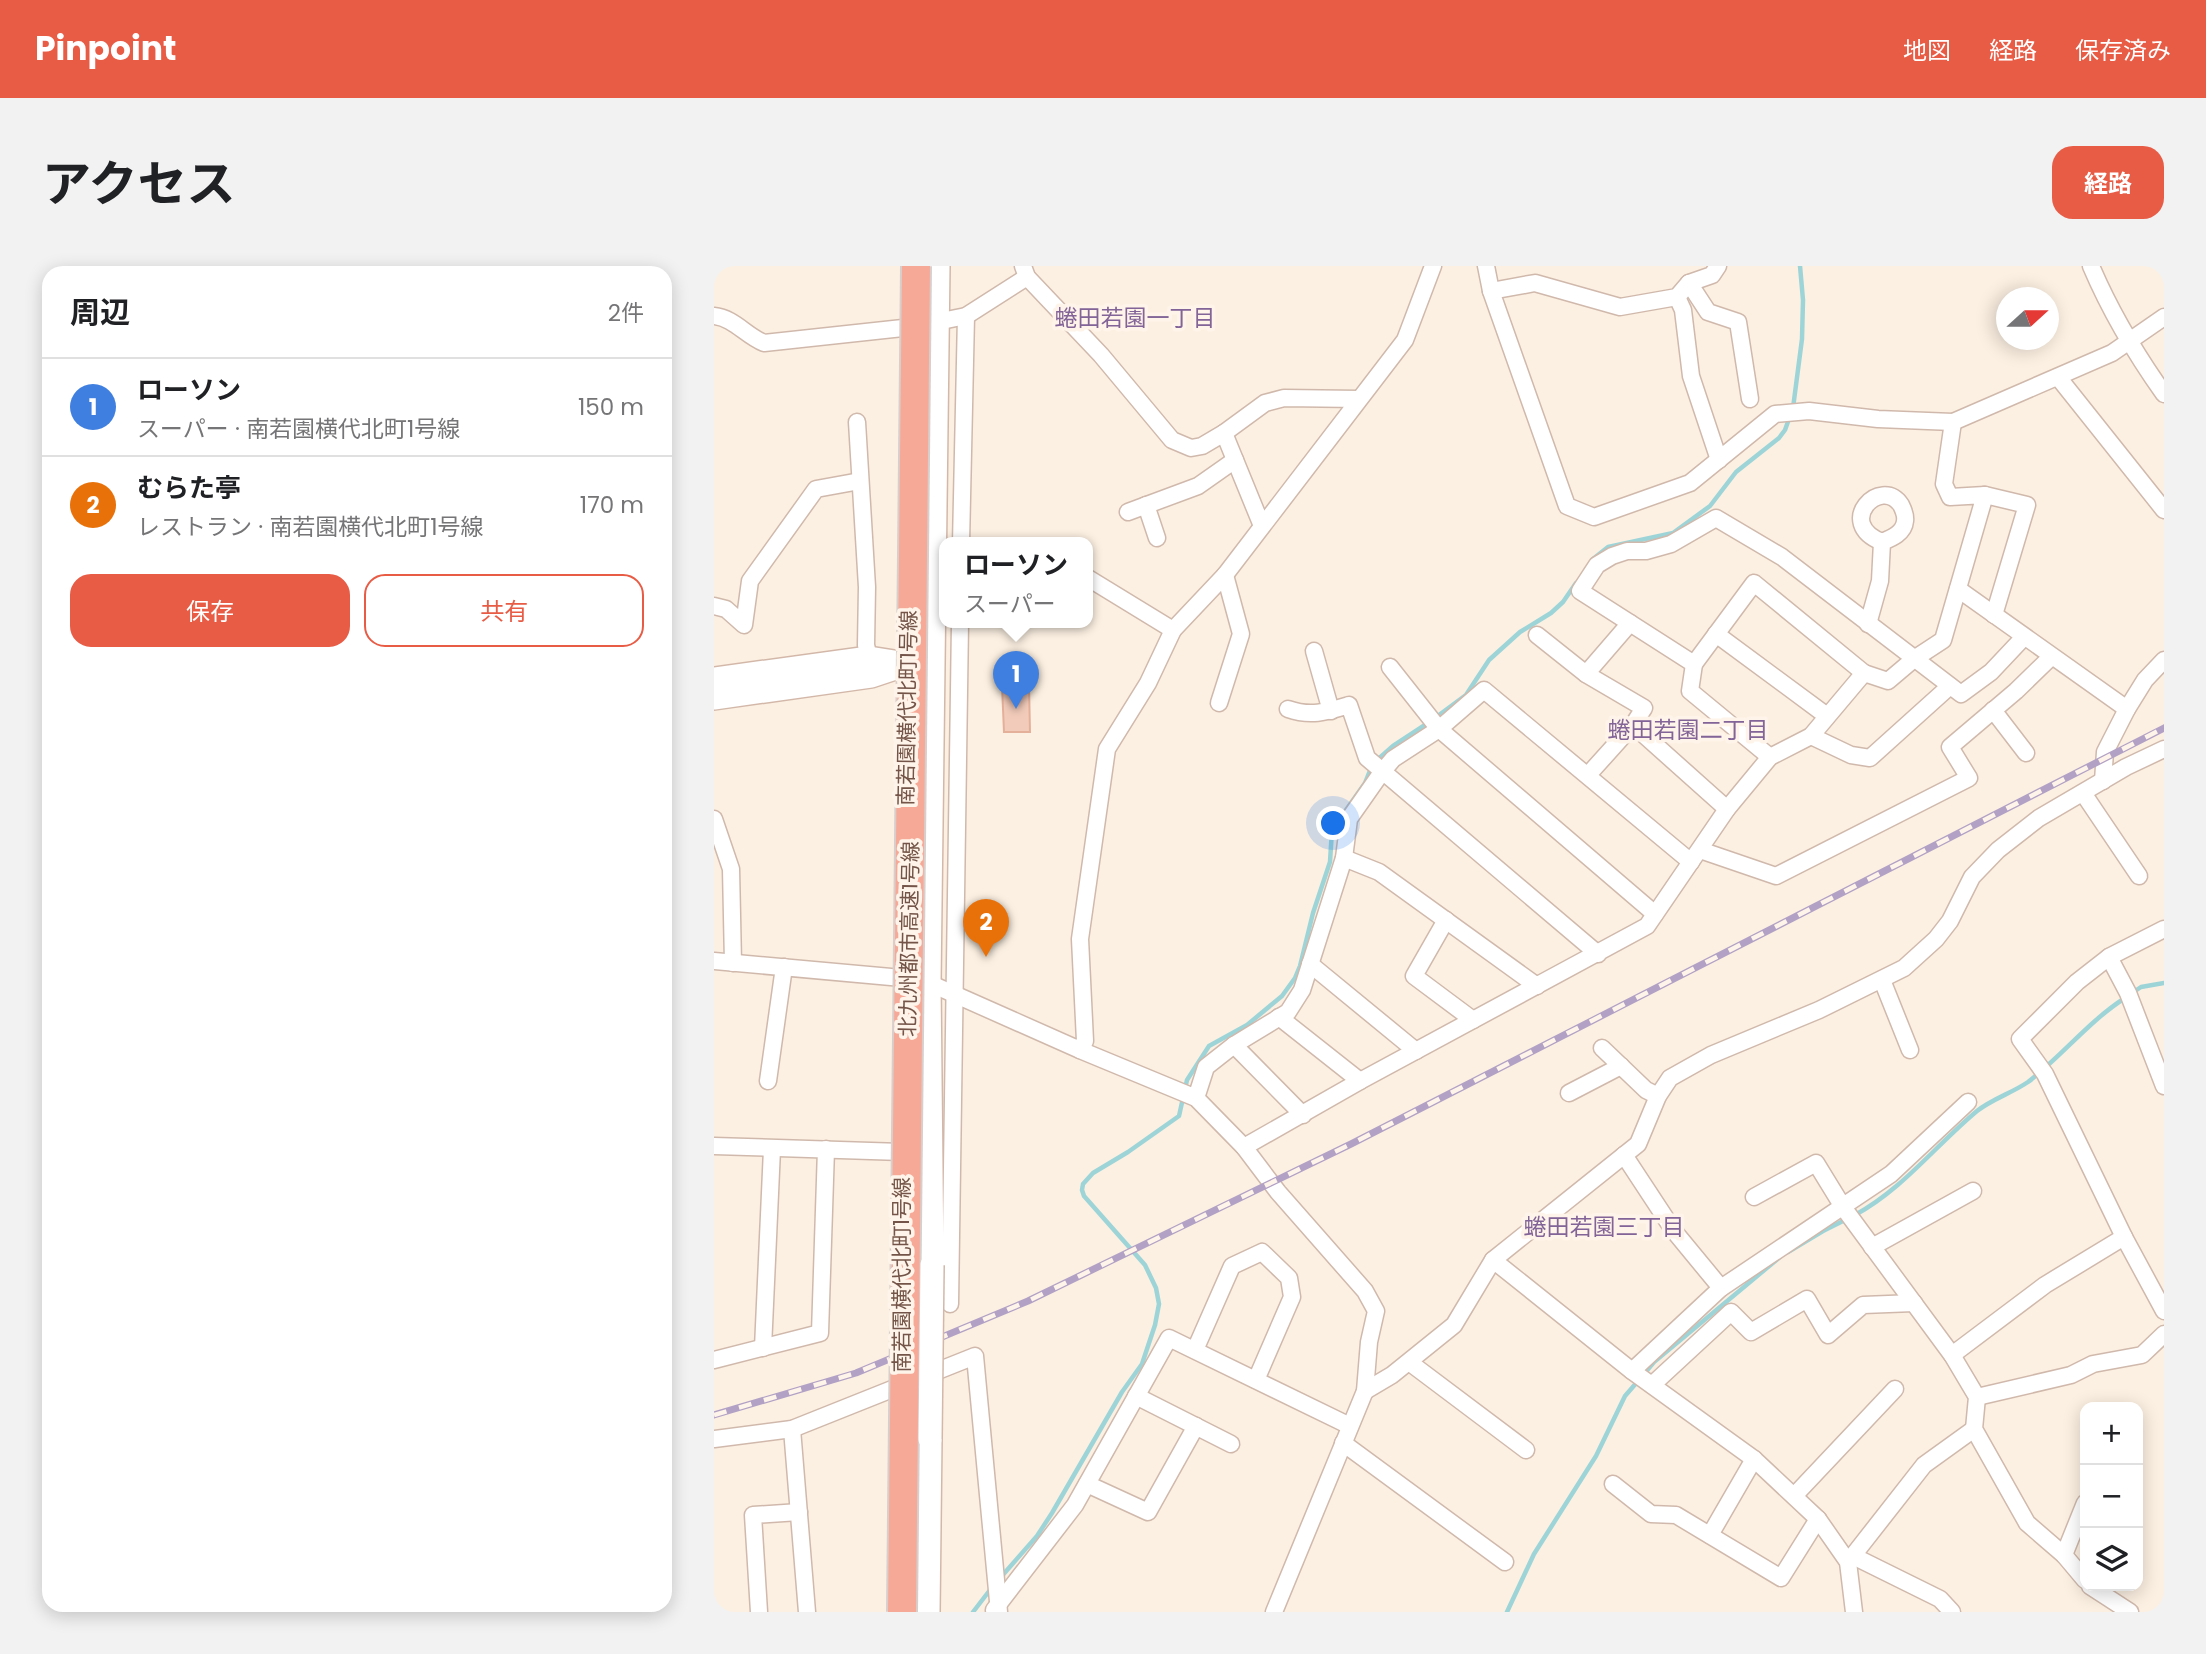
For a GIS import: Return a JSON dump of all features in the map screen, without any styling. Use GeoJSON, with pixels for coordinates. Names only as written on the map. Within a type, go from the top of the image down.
{"type":"FeatureCollection","features":[{"type":"Feature","properties":{"kind":"highway","name":"北九州都市高速1号線"},"geometry":{"type":"LineString","coordinates":[[901,1612],[914,266]]}},
{"type":"Feature","properties":{"kind":"highway","name":"北九州都市高速1号線"},"geometry":{"type":"LineString","coordinates":[[921,1612],[936,266]]}},
{"type":"Feature","properties":{"kind":"street","name":"南若園横代北町1号線"},"geometry":{"type":"LineString","coordinates":[[901,1612],[902,978],[914,266]]}},
{"type":"Feature","properties":{"kind":"street","name":"南若園横代北町1号線"},"geometry":{"type":"LineString","coordinates":[[928,1612],[932,1265],[929,983],[936,266]]}},
{"type":"Feature","properties":{"kind":"street"},"geometry":{"type":"LineString","coordinates":[[1080,1051],[1085,1041],[1080,939],[1107,749],[1148,683],[1173,630],[1225,575],[1405,340],[1433,266]]}},
{"type":"Feature","properties":{"kind":"street"},"geometry":{"type":"LineString","coordinates":[[1486,266],[1492,291],[1567,506],[1594,517],[1690,483],[1775,414],[1809,411],[1878,419],[1953,422],[2112,353],[2164,317]]}},
{"type":"Feature","properties":{"kind":"street"},"geometry":{"type":"LineString","coordinates":[[1492,291],[1535,283],[1620,307],[1677,297],[1689,283],[1712,275],[1718,266]]}},
{"type":"Feature","properties":{"kind":"street"},"geometry":{"type":"LineString","coordinates":[[2091,266],[2108,306],[2128,342],[2164,394]]}},
{"type":"Feature","properties":{"kind":"street"},"geometry":{"type":"LineString","coordinates":[[714,316],[725,317],[754,339],[764,343],[912,327],[965,316],[1025,272],[1101,355],[1172,440],[1191,448],[1202,446],[1224,433],[1265,403],[1284,398],[1359,400]]}},
{"type":"Feature","properties":{"kind":"street"},"geometry":{"type":"LineString","coordinates":[[1689,283],[1709,312],[1738,322],[1750,399]]}},
{"type":"Feature","properties":{"kind":"street"},"geometry":{"type":"LineString","coordinates":[[1677,297],[1683,310],[1691,376],[1718,460]]}},
{"type":"Feature","properties":{"kind":"street"},"geometry":{"type":"LineString","coordinates":[[961,537],[965,316]]}},
{"type":"Feature","properties":{"kind":"street"},"geometry":{"type":"LineString","coordinates":[[2058,377],[2164,510]]}},
{"type":"Feature","properties":{"kind":"street"},"geometry":{"type":"LineString","coordinates":[[858,422],[867,587],[866,646],[869,659]]}},
{"type":"Feature","properties":{"kind":"street"},"geometry":{"type":"LineString","coordinates":[[1953,422],[1944,484],[1950,497],[1984,495],[2027,505],[1994,615]]}},
{"type":"Feature","properties":{"kind":"street"},"geometry":{"type":"LineString","coordinates":[[1224,433],[1262,526]]}},
{"type":"Feature","properties":{"kind":"street"},"geometry":{"type":"LineString","coordinates":[[1128,512],[1198,486],[1235,460]]}},
{"type":"Feature","properties":{"kind":"street"},"geometry":{"type":"LineString","coordinates":[[714,606],[726,609],[744,625],[750,581],[817,489],[860,481]]}},
{"type":"Feature","properties":{"kind":"street"},"geometry":{"type":"LineString","coordinates":[[1770,757],[1690,691],[1694,664],[1754,583],[1864,673],[1888,681],[1943,640],[1984,495]]}},
{"type":"Feature","properties":{"kind":"street"},"geometry":{"type":"LineString","coordinates":[[1146,505],[1157,538]]}},
{"type":"Feature","properties":{"kind":"street"},"geometry":{"type":"LineString","coordinates":[[1694,664],[1580,591],[1597,565],[1626,551],[1646,551],[1671,544],[1716,517],[1782,557],[1961,694],[1992,672],[2024,637]]}},
{"type":"Feature","properties":{"kind":"street"},"geometry":{"type":"LineString","coordinates":[[1868,624],[1880,581],[1882,542]]}},
{"type":"Feature","properties":{"kind":"street"},"geometry":{"type":"LineString","coordinates":[[1219,703],[1241,634],[1225,575]]}},
{"type":"Feature","properties":{"kind":"street"},"geometry":{"type":"LineString","coordinates":[[1093,581],[1173,630]]}},
{"type":"Feature","properties":{"kind":"street"},"geometry":{"type":"LineString","coordinates":[[1958,589],[2127,709]]}},
{"type":"Feature","properties":{"kind":"street"},"geometry":{"type":"LineString","coordinates":[[1586,674],[1630,623]]}},
{"type":"Feature","properties":{"kind":"street"},"geometry":{"type":"LineString","coordinates":[[950,1304],[960,628]]}},
{"type":"Feature","properties":{"kind":"street"},"geometry":{"type":"LineString","coordinates":[[1716,634],[1827,716]]}},
{"type":"Feature","properties":{"kind":"street"},"geometry":{"type":"LineString","coordinates":[[1537,635],[1586,674],[1644,708],[1633,725],[1588,775]]}},
{"type":"Feature","properties":{"kind":"street"},"geometry":{"type":"LineString","coordinates":[[1314,651],[1331,711]]}},
{"type":"Feature","properties":{"kind":"street"},"geometry":{"type":"LineString","coordinates":[[1196,1098],[1206,1067],[1234,1045],[1288,1012],[1302,990],[1344,858],[1349,819],[1375,765],[1393,759],[1434,722],[1483,690],[1588,775],[1695,856],[1776,876],[1969,778],[1950,747],[2051,657]]}},
{"type":"Feature","properties":{"kind":"street"},"geometry":{"type":"LineString","coordinates":[[714,679],[869,659],[907,664]]}},
{"type":"Feature","properties":{"kind":"street"},"geometry":{"type":"LineString","coordinates":[[2103,780],[2105,751],[2145,680],[2164,660]]}},
{"type":"Feature","properties":{"kind":"street"},"geometry":{"type":"LineString","coordinates":[[714,698],[872,676],[907,664],[934,661]]}},
{"type":"Feature","properties":{"kind":"street"},"geometry":{"type":"LineString","coordinates":[[1390,667],[1434,722],[1655,914]]}},
{"type":"Feature","properties":{"kind":"street"},"geometry":{"type":"LineString","coordinates":[[1244,1147],[1647,926],[1727,809],[1770,757],[1811,736],[1864,673]]}},
{"type":"Feature","properties":{"kind":"street"},"geometry":{"type":"LineString","coordinates":[[1811,736],[1851,755],[1870,758],[1950,686]]}},
{"type":"Feature","properties":{"kind":"street"},"geometry":{"type":"LineString","coordinates":[[1288,709],[1304,714],[1331,711],[1349,705],[1375,765],[1598,954]]}},
{"type":"Feature","properties":{"kind":"street"},"geometry":{"type":"LineString","coordinates":[[1993,710],[2026,753]]}},
{"type":"Feature","properties":{"kind":"street"},"geometry":{"type":"LineString","coordinates":[[1633,725],[1727,809]]}},
{"type":"Feature","properties":{"kind":"street"},"geometry":{"type":"LineString","coordinates":[[1365,1391],[1392,1376],[1454,1325],[1493,1260],[1638,1144],[1658,1096],[1670,1078],[1712,1055],[1819,1010],[1904,968],[1936,939],[1950,920],[1972,877],[1998,850],[2039,818],[2103,780],[2164,749]]}},
{"type":"Feature","properties":{"kind":"street"},"geometry":{"type":"LineString","coordinates":[[2083,793],[2139,876]]}},
{"type":"Feature","properties":{"kind":"street"},"geometry":{"type":"LineString","coordinates":[[714,819],[731,869],[733,963]]}},
{"type":"Feature","properties":{"kind":"street"},"geometry":{"type":"LineString","coordinates":[[1344,858],[1379,872],[1537,986]]}},
{"type":"Feature","properties":{"kind":"street"},"geometry":{"type":"LineString","coordinates":[[1446,920],[1414,976],[1473,1020]]}},
{"type":"Feature","properties":{"kind":"street"},"geometry":{"type":"LineString","coordinates":[[2164,929],[2109,957],[2077,982],[2020,1039],[2045,1074],[2124,1237],[2164,1311]]}},
{"type":"Feature","properties":{"kind":"street"},"geometry":{"type":"LineString","coordinates":[[2109,957],[2128,993],[2164,1086]]}},
{"type":"Feature","properties":{"kind":"street"},"geometry":{"type":"LineString","coordinates":[[714,961],[902,978],[929,983],[1080,1051],[1196,1098],[1244,1147],[1278,1192],[1364,1291],[1376,1311],[1369,1342],[1365,1391],[1274,1612]]}},
{"type":"Feature","properties":{"kind":"street"},"geometry":{"type":"LineString","coordinates":[[1310,964],[1416,1051]]}},
{"type":"Feature","properties":{"kind":"street"},"geometry":{"type":"LineString","coordinates":[[768,1082],[785,967]]}},
{"type":"Feature","properties":{"kind":"street"},"geometry":{"type":"LineString","coordinates":[[1882,980],[1910,1050]]}},
{"type":"Feature","properties":{"kind":"street"},"geometry":{"type":"LineString","coordinates":[[1279,1017],[1360,1081]]}},
{"type":"Feature","properties":{"kind":"street"},"geometry":{"type":"LineString","coordinates":[[1234,1045],[1303,1115]]}},
{"type":"Feature","properties":{"kind":"street"},"geometry":{"type":"LineString","coordinates":[[1602,1048],[1646,1090],[1658,1096]]}},
{"type":"Feature","properties":{"kind":"street"},"geometry":{"type":"LineString","coordinates":[[1569,1093],[1621,1066]]}},
{"type":"Feature","properties":{"kind":"street"},"geometry":{"type":"LineString","coordinates":[[1632,1371],[1721,1288],[1891,1174],[1969,1102]]}},
{"type":"Feature","properties":{"kind":"street"},"geometry":{"type":"LineString","coordinates":[[714,1146],[902,1152]]}},
{"type":"Feature","properties":{"kind":"street"},"geometry":{"type":"LineString","coordinates":[[763,1348],[772,1149]]}},
{"type":"Feature","properties":{"kind":"street"},"geometry":{"type":"LineString","coordinates":[[714,1360],[820,1333],[826,1149]]}},
{"type":"Feature","properties":{"kind":"street"},"geometry":{"type":"LineString","coordinates":[[1625,1155],[1674,1231],[1721,1288]]}},
{"type":"Feature","properties":{"kind":"street"},"geometry":{"type":"LineString","coordinates":[[1754,1197],[1816,1163],[1843,1207],[1952,1354],[1978,1397],[1974,1429],[2027,1523],[2064,1555],[2080,1574]]}},
{"type":"Feature","properties":{"kind":"street"},"geometry":{"type":"LineString","coordinates":[[1872,1247],[1973,1191]]}},
{"type":"Feature","properties":{"kind":"street"},"geometry":{"type":"LineString","coordinates":[[1952,1354],[2045,1285],[2124,1237]]}},
{"type":"Feature","properties":{"kind":"street"},"geometry":{"type":"LineString","coordinates":[[1195,1350],[1232,1265],[1262,1252],[1289,1278],[1292,1297],[1256,1380]]}},
{"type":"Feature","properties":{"kind":"street"},"geometry":{"type":"LineString","coordinates":[[1493,1260],[1632,1371],[1754,1460],[1818,1519],[1851,1559],[1940,1599],[1952,1612]]}},
{"type":"Feature","properties":{"kind":"street"},"geometry":{"type":"LineString","coordinates":[[1652,1385],[1731,1312],[1751,1332],[1807,1299],[1828,1335],[1863,1306],[1914,1303]]}},
{"type":"Feature","properties":{"kind":"street"},"geometry":{"type":"LineString","coordinates":[[1978,1397],[2071,1376],[2093,1364],[2142,1355],[2164,1334]]}},
{"type":"Feature","properties":{"kind":"street"},"geometry":{"type":"LineString","coordinates":[[996,1610],[1042,1551],[1087,1484],[1169,1338],[1350,1426]]}},
{"type":"Feature","properties":{"kind":"street"},"geometry":{"type":"LineString","coordinates":[[714,1438],[792,1429],[975,1356],[996,1610]]}},
{"type":"Feature","properties":{"kind":"street"},"geometry":{"type":"LineString","coordinates":[[1409,1362],[1526,1450]]}},
{"type":"Feature","properties":{"kind":"street"},"geometry":{"type":"LineString","coordinates":[[1794,1496],[1895,1389]]}},
{"type":"Feature","properties":{"kind":"street"},"geometry":{"type":"LineString","coordinates":[[1136,1396],[1231,1444]]}},
{"type":"Feature","properties":{"kind":"street"},"geometry":{"type":"LineString","coordinates":[[1087,1484],[1149,1511],[1196,1426]]}},
{"type":"Feature","properties":{"kind":"street"},"geometry":{"type":"LineString","coordinates":[[792,1429],[807,1612]]}},
{"type":"Feature","properties":{"kind":"street"},"geometry":{"type":"LineString","coordinates":[[1854,1612],[1851,1559],[1924,1465],[1974,1429]]}},
{"type":"Feature","properties":{"kind":"street"},"geometry":{"type":"LineString","coordinates":[[1343,1443],[1505,1562]]}},
{"type":"Feature","properties":{"kind":"street"},"geometry":{"type":"LineString","coordinates":[[1710,1535],[1754,1460]]}},
{"type":"Feature","properties":{"kind":"street"},"geometry":{"type":"LineString","coordinates":[[1613,1484],[1651,1514],[1676,1515],[1781,1578],[1818,1519]]}},
{"type":"Feature","properties":{"kind":"street"},"geometry":{"type":"LineString","coordinates":[[759,1612],[753,1515],[799,1512]]}},
{"type":"Feature","properties":{"kind":"street"},"geometry":{"type":"LineString","coordinates":[[2064,1555],[2080,1515]]}},
{"type":"Feature","properties":{"kind":"street"},"geometry":{"type":"LineString","coordinates":[[2098,1591],[2130,1612]]}},
{"type":"Feature","properties":{"kind":"building"},"geometry":{"type":"Polygon","coordinates":[[[1029,685],[1030,732],[1004,732],[1002,686],[1029,685]]]}},
{"type":"Feature","properties":{"kind":"waterway"},"geometry":{"type":"LineString","coordinates":[[1793,408],[1802,339],[1800,266]]}},
{"type":"Feature","properties":{"kind":"waterway"},"geometry":{"type":"LineString","coordinates":[[1593,559],[1608,547],[1673,533],[1710,506],[1736,472],[1779,438],[1790,416]]}},
{"type":"Feature","properties":{"kind":"waterway"},"geometry":{"type":"LineString","coordinates":[[1435,718],[1466,695],[1489,660],[1520,632],[1551,613],[1563,602],[1576,583]]}},
{"type":"Feature","properties":{"kind":"waterway"},"geometry":{"type":"LineString","coordinates":[[1376,761],[1428,723]]}},
{"type":"Feature","properties":{"kind":"waterway"},"geometry":{"type":"LineString","coordinates":[[1001,1577],[1037,1536],[1052,1513],[1122,1392],[1142,1364],[1155,1325],[1159,1304],[1156,1288],[1145,1265],[1084,1196],[1083,1184],[1093,1173],[1179,1116],[1187,1080],[1209,1046],[1247,1025],[1282,996],[1295,978],[1330,862],[1332,830],[1365,783],[1371,768]]}},
{"type":"Feature","properties":{"kind":"waterway"},"geometry":{"type":"LineString","coordinates":[[2132,993],[2141,987],[2164,983]]}},
{"type":"Feature","properties":{"kind":"waterway"},"geometry":{"type":"LineString","coordinates":[[1855,1215],[1889,1193],[1977,1111],[2028,1082],[2099,1017],[2125,998]]}},
{"type":"Feature","properties":{"kind":"waterway"},"geometry":{"type":"LineString","coordinates":[[1788,1252],[1847,1219]]}},
{"type":"Feature","properties":{"kind":"waterway"},"geometry":{"type":"LineString","coordinates":[[1644,1374],[1654,1362],[1780,1257]]}},
{"type":"Feature","properties":{"kind":"waterway"},"geometry":{"type":"LineString","coordinates":[[1507,1612],[1534,1554],[1596,1456],[1625,1396],[1638,1381]]}},
{"type":"Feature","properties":{"kind":"waterway"},"geometry":{"type":"LineString","coordinates":[[973,1612],[993,1586]]}},
{"type":"Feature","properties":{"kind":"railway"},"geometry":{"type":"LineString","coordinates":[[714,1415],[856,1373],[1028,1301],[1351,1144],[2164,728]]}},
{"type":"Feature","properties":{"kind":"place","name":"ローソン"},"geometry":{"type":"Point","coordinates":[1016,709]}},
{"type":"Feature","properties":{"kind":"place","name":"むらた亭"},"geometry":{"type":"Point","coordinates":[986,957]}},
{"type":"Feature","properties":{"kind":"district","name":"蜷田若園一丁目"},"geometry":{"type":"Point","coordinates":[1135,318]}},
{"type":"Feature","properties":{"kind":"district","name":"蜷田若園二丁目"},"geometry":{"type":"Point","coordinates":[1688,730]}},
{"type":"Feature","properties":{"kind":"district","name":"蜷田若園三丁目"},"geometry":{"type":"Point","coordinates":[1604,1227]}}]}
